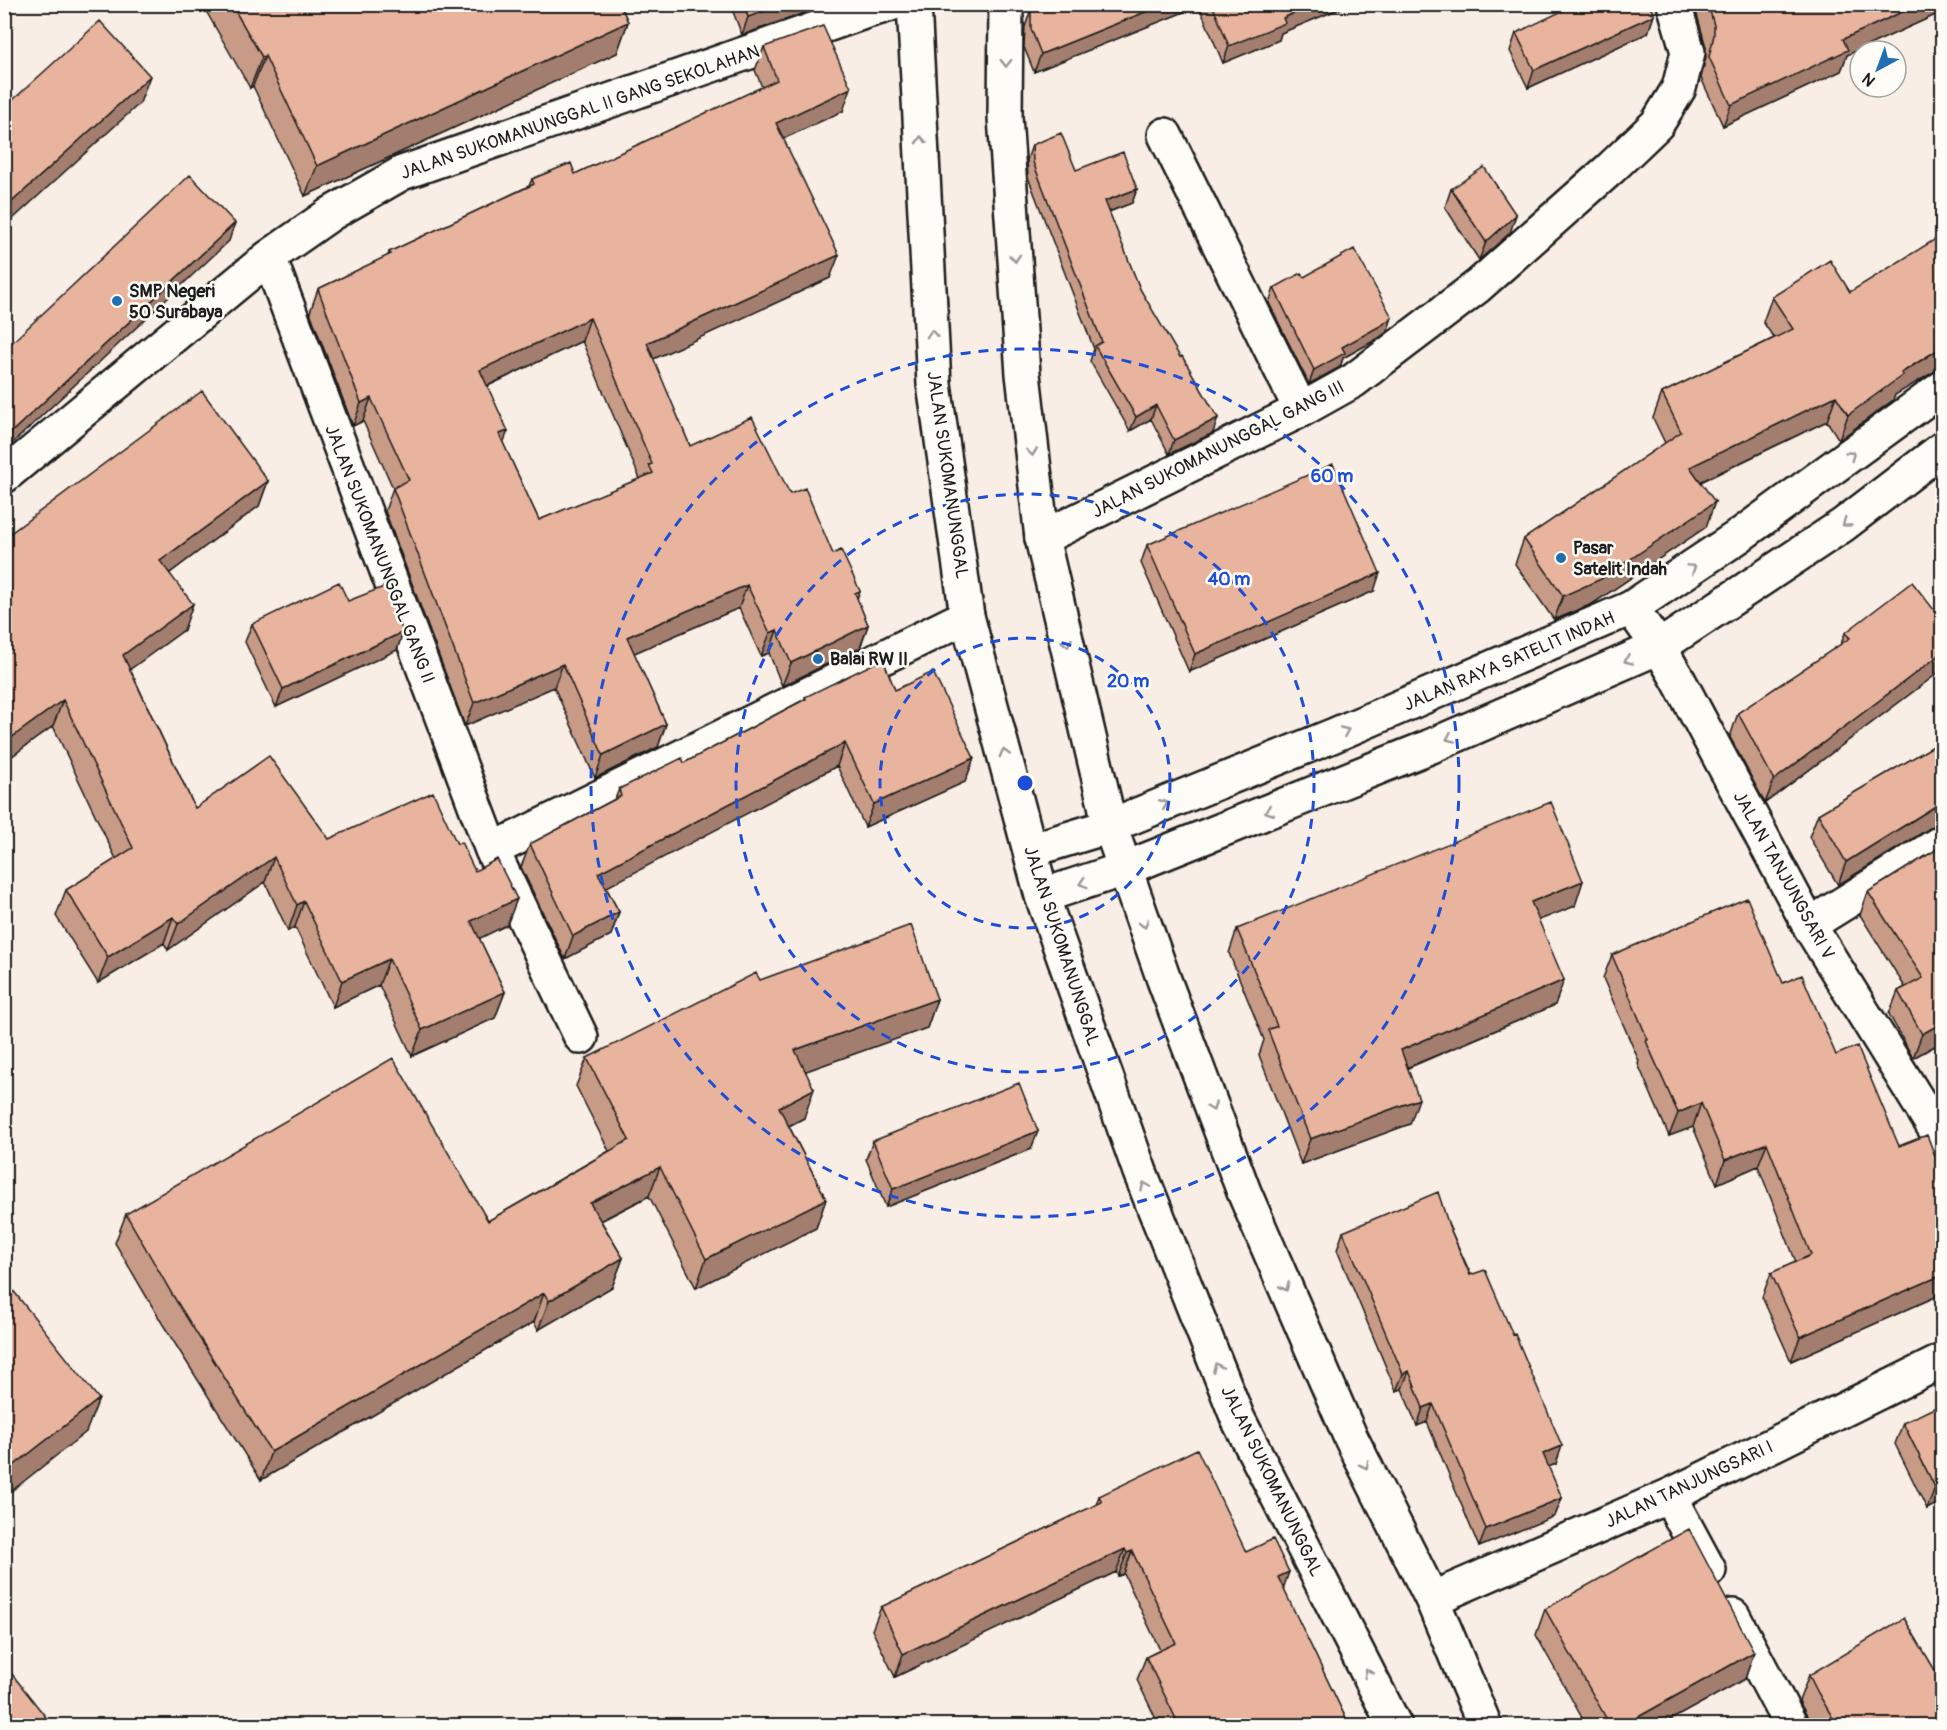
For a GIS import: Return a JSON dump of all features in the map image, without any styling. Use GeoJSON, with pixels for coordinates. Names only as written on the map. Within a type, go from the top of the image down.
{"type":"FeatureCollection","features":[{"type":"Feature","properties":{"kind":"street","name":"JALAN SUKOMANUNGGAL II GANG SEKOLAHAN"},"geometry":{"type":"LineString","coordinates":[[4,476],[269,257],[332,213],[402,173],[891,4]]}},
{"type":"Feature","properties":{"kind":"street","name":"JALAN SUKOMANUNGGAL"},"geometry":{"type":"LineString","coordinates":[[914,4],[934,384],[967,616],[1042,896],[1140,1172],[1238,1419],[1395,1725]]}},
{"type":"Feature","properties":{"kind":"street"},"geometry":{"type":"LineString","coordinates":[[1006,4],[1005,117],[1023,374],[1042,538],[1110,826],[1164,980],[1244,1192],[1350,1436],[1432,1599],[1485,1725]]}},
{"type":"Feature","properties":{"kind":"street","name":"JALAN SUKOMANUNGGAL GANG III"},"geometry":{"type":"LineString","coordinates":[[1042,538],[1301,410],[1353,381],[1478,286],[1610,169],[1657,123],[1679,88],[1688,52],[1674,4]]}},
{"type":"Feature","properties":{"kind":"street"},"geometry":{"type":"LineString","coordinates":[[1165,135],[1301,410]]}},
{"type":"Feature","properties":{"kind":"street","name":"JALAN SUKOMANUNGGAL GANG II"},"geometry":{"type":"LineString","coordinates":[[269,257],[492,850],[581,1037]]}},
{"type":"Feature","properties":{"kind":"street","name":"JALAN RAYA SATELIT INDAH"},"geometry":{"type":"LineString","coordinates":[[1031,850],[1110,826],[1332,736],[1631,608],[1739,536],[1942,388]]}},
{"type":"Feature","properties":{"kind":"street"},"geometry":{"type":"LineString","coordinates":[[1042,896],[1124,869],[1429,747],[1659,646],[1843,525],[1942,449]]}},
{"type":"Feature","properties":{"kind":"street","name":"JALAN TANJUNGSARI V"},"geometry":{"type":"LineString","coordinates":[[1631,608],[1659,646],[1679,681],[1809,925],[1942,1140]]}},
{"type":"Feature","properties":{"kind":"street"},"geometry":{"type":"LineString","coordinates":[[492,850],[967,616]]}},
{"type":"Feature","properties":{"kind":"street"},"geometry":{"type":"LineString","coordinates":[[1809,925],[1942,842]]}},
{"type":"Feature","properties":{"kind":"street","name":"JALAN TANJUNGSARI I"},"geometry":{"type":"LineString","coordinates":[[1432,1599],[1669,1496],[1942,1361]]}},
{"type":"Feature","properties":{"kind":"street"},"geometry":{"type":"LineString","coordinates":[[1669,1496],[1791,1725]]}},
{"type":"Feature","properties":{"kind":"building"},"geometry":{"type":"Polygon","coordinates":[[[231,4],[620,4],[628,22],[317,166],[265,56],[262,57],[231,4]]]}},
{"type":"Feature","properties":{"kind":"building"},"geometry":{"type":"Polygon","coordinates":[[[744,4],[784,4],[748,17],[744,4]]]}},
{"type":"Feature","properties":{"kind":"building"},"geometry":{"type":"Polygon","coordinates":[[[1043,4],[1165,4],[1041,54],[1031,29],[1031,9],[1043,4]]]}},
{"type":"Feature","properties":{"kind":"building"},"geometry":{"type":"Polygon","coordinates":[[[1212,4],[1315,4],[1283,18],[1285,23],[1229,46],[1212,4]]]}},
{"type":"Feature","properties":{"kind":"building"},"geometry":{"type":"Polygon","coordinates":[[[1577,4],[1649,4],[1654,15],[1534,70],[1516,33],[1577,4]]]}},
{"type":"Feature","properties":{"kind":"building"},"geometry":{"type":"Polygon","coordinates":[[[1708,4],[1919,4],[1843,39],[1848,50],[1731,105],[1709,57],[1714,25],[1708,4]]]}},
{"type":"Feature","properties":{"kind":"building"},"geometry":{"type":"Polygon","coordinates":[[[100,21],[150,76],[4,209],[4,108],[100,21]]]}},
{"type":"Feature","properties":{"kind":"building"},"geometry":{"type":"Polygon","coordinates":[[[823,26],[851,88],[776,123],[839,255],[647,343],[690,446],[752,417],[790,494],[805,488],[833,554],[841,550],[860,591],[855,593],[868,625],[791,663],[777,630],[770,633],[747,585],[627,637],[666,724],[603,755],[563,664],[474,703],[393,488],[409,480],[371,398],[361,403],[318,289],[391,254],[389,252],[534,184],[532,179],[571,163],[575,174],[777,80],[764,47],[823,26]],[[590,318],[480,370],[508,431],[499,434],[539,520],[653,473],[649,465],[652,464],[590,318]]]}},
{"type":"Feature","properties":{"kind":"building"},"geometry":{"type":"Polygon","coordinates":[[[1061,133],[1076,170],[1123,152],[1137,189],[1105,201],[1140,289],[1218,418],[1174,440],[1156,405],[1136,417],[1095,346],[1102,342],[1033,162],[1032,145],[1061,133]]]}},
{"type":"Feature","properties":{"kind":"building"},"geometry":{"type":"Polygon","coordinates":[[[1484,167],[1516,215],[1486,242],[1451,189],[1484,167]]]}},
{"type":"Feature","properties":{"kind":"building","name":"SMP Negeri 50 Surabaya"},"geometry":{"type":"Polygon","coordinates":[[[190,175],[235,223],[4,439],[4,350],[190,175]]]}},
{"type":"Feature","properties":{"kind":"building"},"geometry":{"type":"Polygon","coordinates":[[[1942,235],[1942,347],[1901,373],[1903,375],[1848,415],[1836,396],[1690,467],[1715,502],[1601,579],[1563,596],[1524,539],[1681,432],[1662,393],[1793,329],[1772,297],[1830,260],[1850,292],[1942,235]]]}},
{"type":"Feature","properties":{"kind":"building"},"geometry":{"type":"Polygon","coordinates":[[[1354,249],[1392,317],[1342,347],[1345,353],[1314,370],[1274,288],[1301,273],[1304,277],[1354,249]]]}},
{"type":"Feature","properties":{"kind":"building"},"geometry":{"type":"Polygon","coordinates":[[[202,391],[268,481],[160,561],[193,604],[123,655],[195,808],[269,756],[329,839],[433,792],[457,844],[461,842],[475,871],[497,859],[517,899],[471,921],[505,992],[422,1030],[389,959],[342,981],[304,901],[297,905],[274,857],[178,924],[173,917],[108,957],[66,890],[133,848],[63,700],[4,743],[4,538],[202,391]]]}},
{"type":"Feature","properties":{"kind":"building"},"geometry":{"type":"Polygon","coordinates":[[[1333,464],[1380,573],[1195,654],[1147,545],[1333,464]]]}},
{"type":"Feature","properties":{"kind":"building"},"geometry":{"type":"Polygon","coordinates":[[[339,582],[348,601],[386,586],[403,632],[283,689],[252,624],[339,582]]]}},
{"type":"Feature","properties":{"kind":"building"},"geometry":{"type":"Polygon","coordinates":[[[1912,582],[1942,620],[1942,653],[1774,780],[1738,713],[1850,638],[1845,633],[1912,582]]]}},
{"type":"Feature","properties":{"kind":"building"},"geometry":{"type":"Polygon","coordinates":[[[883,659],[895,690],[933,672],[974,758],[874,804],[845,743],[598,873],[619,912],[573,936],[530,844],[621,796],[619,789],[682,758],[684,763],[806,699],[805,697],[883,659]]]}},
{"type":"Feature","properties":{"kind":"building"},"geometry":{"type":"Polygon","coordinates":[[[1942,741],[1942,802],[1846,862],[1818,814],[1942,741]]]}},
{"type":"Feature","properties":{"kind":"building"},"geometry":{"type":"Polygon","coordinates":[[[1551,802],[1583,881],[1531,902],[1564,980],[1401,1050],[1419,1099],[1310,1139],[1268,1030],[1277,1026],[1237,929],[1551,802]]]}},
{"type":"Feature","properties":{"kind":"building"},"geometry":{"type":"Polygon","coordinates":[[[1942,846],[1942,1023],[1922,1034],[1898,991],[1923,978],[1868,892],[1942,846]]]}},
{"type":"Feature","properties":{"kind":"building"},"geometry":{"type":"Polygon","coordinates":[[[1747,898],[1783,983],[1802,975],[1836,1055],[1857,1046],[1899,1146],[1927,1135],[1942,1174],[1942,1275],[1800,1337],[1771,1273],[1811,1255],[1767,1143],[1725,1160],[1701,1103],[1678,1113],[1612,955],[1747,898]]]}},
{"type":"Feature","properties":{"kind":"building"},"geometry":{"type":"Polygon","coordinates":[[[911,925],[937,999],[795,1050],[814,1089],[779,1107],[826,1199],[706,1259],[660,1167],[590,1203],[623,1258],[549,1301],[544,1293],[271,1452],[172,1294],[126,1214],[393,1058],[488,1221],[629,1140],[587,1058],[756,973],[760,980],[911,925]]]}},
{"type":"Feature","properties":{"kind":"building"},"geometry":{"type":"Polygon","coordinates":[[[1019,1083],[1038,1131],[893,1189],[873,1141],[1019,1083]]]}},
{"type":"Feature","properties":{"kind":"building"},"geometry":{"type":"Polygon","coordinates":[[[1438,1192],[1449,1226],[1470,1275],[1485,1270],[1513,1335],[1515,1334],[1562,1446],[1543,1454],[1562,1498],[1486,1529],[1433,1404],[1423,1408],[1409,1371],[1403,1374],[1343,1232],[1438,1192]]]}},
{"type":"Feature","properties":{"kind":"building"},"geometry":{"type":"Polygon","coordinates":[[[4,1279],[99,1399],[4,1473],[4,1279]]]}},
{"type":"Feature","properties":{"kind":"building"},"geometry":{"type":"Polygon","coordinates":[[[1942,1404],[1942,1484],[1935,1487],[1903,1423],[1942,1404]]]}},
{"type":"Feature","properties":{"kind":"building"},"geometry":{"type":"Polygon","coordinates":[[[1197,1449],[1246,1552],[1273,1539],[1289,1572],[1278,1577],[1349,1725],[1179,1725],[1146,1657],[1176,1643],[1132,1551],[1127,1553],[1125,1549],[903,1654],[881,1607],[1102,1502],[1099,1496],[1197,1449]]]}},
{"type":"Feature","properties":{"kind":"building"},"geometry":{"type":"Polygon","coordinates":[[[1689,1529],[1754,1652],[1624,1725],[1610,1725],[1545,1609],[1689,1529]]]}},
{"type":"Feature","properties":{"kind":"building"},"geometry":{"type":"Polygon","coordinates":[[[1904,1618],[1942,1682],[1942,1725],[1837,1725],[1809,1675],[1904,1618]]]}},
{"type":"Feature","properties":{"kind":"building"},"geometry":{"type":"Polygon","coordinates":[[[4,1664],[52,1725],[4,1725],[4,1664]]]}},
{"type":"Feature","properties":{"kind":"place","name":"SMP Negeri 50 Surabaya"},"geometry":{"type":"Point","coordinates":[117,301]}},
{"type":"Feature","properties":{"kind":"place","name":"Pasar Satelit Indah"},"geometry":{"type":"Point","coordinates":[1561,558]}},
{"type":"Feature","properties":{"kind":"place","name":"Balai RW II"},"geometry":{"type":"Point","coordinates":[818,659]}}]}
